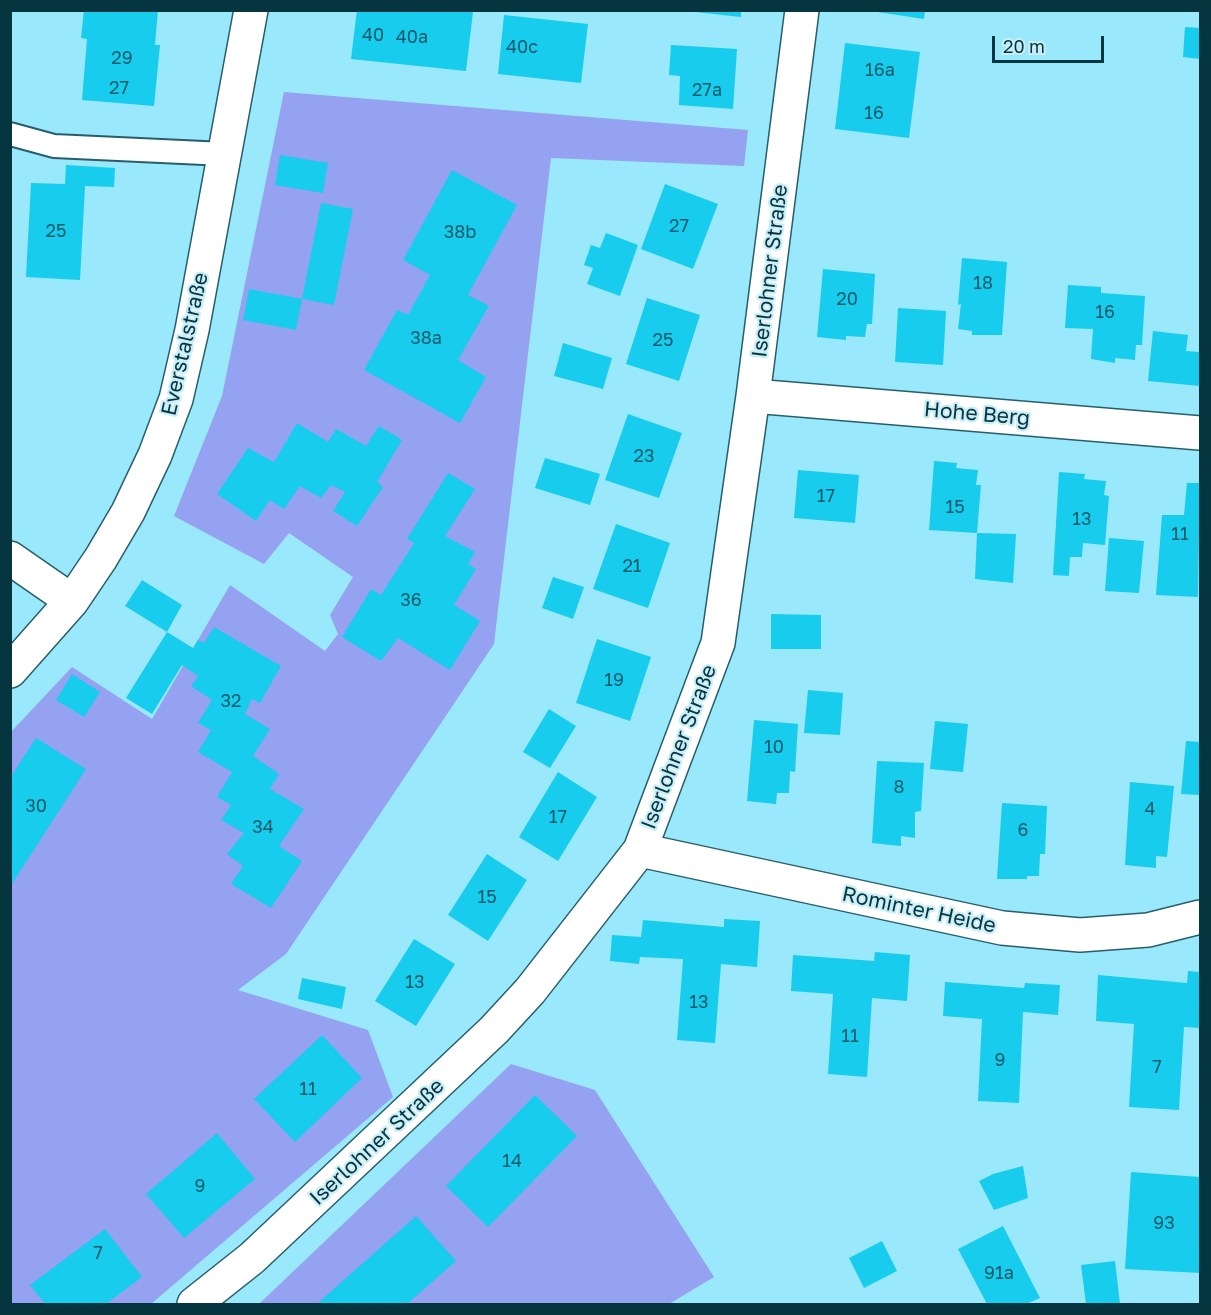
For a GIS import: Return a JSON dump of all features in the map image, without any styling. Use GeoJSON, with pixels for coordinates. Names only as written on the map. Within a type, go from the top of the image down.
{"type":"FeatureCollection","features":[{"type":"Feature","properties":{"kind":"street","name":"Everstalstraße"},"geometry":{"type":"LineString","coordinates":[[10,671],[72,601],[128,512],[155,455],[176,399],[192,330],[250,10]]}},
{"type":"Feature","properties":{"kind":"street","name":"Iserlohner Straße"},"geometry":{"type":"LineString","coordinates":[[194,1305],[261,1250],[494,1030],[530,991],[640,850],[718,643],[753,396],[802,10]]}},
{"type":"Feature","properties":{"kind":"street","name":"Hohe Berg"},"geometry":{"type":"LineString","coordinates":[[753,396],[1200,433]]}},
{"type":"Feature","properties":{"kind":"street"},"geometry":{"type":"LineString","coordinates":[[10,558],[72,601]]}},
{"type":"Feature","properties":{"kind":"street","name":"Rominter Heide"},"geometry":{"type":"LineString","coordinates":[[640,850],[1002,928],[1080,935],[1148,930],[1200,917]]}},
{"type":"Feature","properties":{"kind":"lane"},"geometry":{"type":"LineString","coordinates":[[10,134],[54,146],[225,154]]}},
{"type":"Feature","properties":{"kind":"shaded area"},"geometry":{"type":"Polygon","coordinates":[[[284,92],[748,130],[744,166],[551,158],[494,644],[286,954],[238,990],[368,1030],[393,1097],[151,1304],[11,1304],[10,733],[72,667],[152,719],[230,585],[325,651],[338,634],[330,615],[353,577],[289,533],[264,564],[174,516],[222,396],[284,92]]]}},
{"type":"Feature","properties":{"kind":"shaded area"},"geometry":{"type":"Polygon","coordinates":[[[511,1064],[595,1090],[714,1277],[669,1304],[259,1304],[511,1064]]]}},
{"type":"Feature","properties":{"kind":"building"},"geometry":{"type":"Polygon","coordinates":[[[84,10],[158,10],[155,45],[160,45],[154,106],[82,100],[87,39],[81,38],[84,10]]]}},
{"type":"Feature","properties":{"kind":"building"},"geometry":{"type":"Polygon","coordinates":[[[357,10],[473,12],[466,71],[351,59],[357,10]]]}},
{"type":"Feature","properties":{"kind":"building"},"geometry":{"type":"Polygon","coordinates":[[[677,10],[741,10],[741,17],[677,10]]]}},
{"type":"Feature","properties":{"kind":"building"},"geometry":{"type":"Polygon","coordinates":[[[864,10],[925,10],[924,19],[864,10]]]}},
{"type":"Feature","properties":{"kind":"building"},"geometry":{"type":"Polygon","coordinates":[[[504,15],[588,24],[581,83],[498,74],[504,15]]]}},
{"type":"Feature","properties":{"kind":"building"},"geometry":{"type":"Polygon","coordinates":[[[1185,27],[1200,28],[1200,59],[1183,57],[1185,27]]]}},
{"type":"Feature","properties":{"kind":"building"},"geometry":{"type":"Polygon","coordinates":[[[845,43],[920,52],[909,138],[835,129],[845,43]]]}},
{"type":"Feature","properties":{"kind":"building"},"geometry":{"type":"Polygon","coordinates":[[[671,45],[737,49],[733,109],[679,105],[680,76],[669,75],[671,45]]]}},
{"type":"Feature","properties":{"kind":"building"},"geometry":{"type":"Polygon","coordinates":[[[280,155],[328,163],[323,193],[275,185],[280,155]]]}},
{"type":"Feature","properties":{"kind":"building"},"geometry":{"type":"Polygon","coordinates":[[[66,165],[115,168],[114,187],[85,186],[80,280],[26,277],[31,183],[65,184],[66,165]]]}},
{"type":"Feature","properties":{"kind":"building"},"geometry":{"type":"Polygon","coordinates":[[[452,170],[517,205],[468,295],[489,306],[458,360],[486,377],[460,423],[364,370],[397,310],[408,315],[430,275],[403,260],[452,170]]]}},
{"type":"Feature","properties":{"kind":"building"},"geometry":{"type":"Polygon","coordinates":[[[665,184],[718,204],[693,269],[641,249],[665,184]]]}},
{"type":"Feature","properties":{"kind":"building"},"geometry":{"type":"Polygon","coordinates":[[[321,203],[353,209],[334,305],[302,299],[321,203]]]}},
{"type":"Feature","properties":{"kind":"building"},"geometry":{"type":"Polygon","coordinates":[[[606,233],[638,245],[620,296],[587,284],[593,268],[584,265],[591,245],[600,248],[606,233]]]}},
{"type":"Feature","properties":{"kind":"building"},"geometry":{"type":"Polygon","coordinates":[[[962,258],[1007,262],[1002,335],[972,335],[972,331],[958,329],[962,258]]]}},
{"type":"Feature","properties":{"kind":"building"},"geometry":{"type":"Polygon","coordinates":[[[823,269],[875,274],[872,324],[867,324],[865,337],[846,336],[846,340],[817,337],[823,269]]]}},
{"type":"Feature","properties":{"kind":"building"},"geometry":{"type":"Polygon","coordinates":[[[1068,285],[1101,287],[1101,293],[1145,296],[1142,345],[1136,345],[1135,360],[1115,358],[1115,363],[1091,359],[1093,329],[1065,328],[1068,285]]]}},
{"type":"Feature","properties":{"kind":"building"},"geometry":{"type":"Polygon","coordinates":[[[249,289],[302,299],[296,330],[243,320],[249,289]]]}},
{"type":"Feature","properties":{"kind":"building"},"geometry":{"type":"Polygon","coordinates":[[[647,298],[700,315],[679,381],[626,364],[647,298]]]}},
{"type":"Feature","properties":{"kind":"building"},"geometry":{"type":"Polygon","coordinates":[[[898,308],[946,311],[943,365],[895,362],[898,308]]]}},
{"type":"Feature","properties":{"kind":"building"},"geometry":{"type":"Polygon","coordinates":[[[1153,331],[1188,335],[1186,351],[1200,352],[1200,386],[1148,381],[1153,331]]]}},
{"type":"Feature","properties":{"kind":"building"},"geometry":{"type":"Polygon","coordinates":[[[563,343],[612,358],[603,389],[554,376],[563,343]]]}},
{"type":"Feature","properties":{"kind":"building"},"geometry":{"type":"Polygon","coordinates":[[[628,414],[682,433],[659,498],[605,480],[628,414]]]}},
{"type":"Feature","properties":{"kind":"building"},"geometry":{"type":"Polygon","coordinates":[[[297,423],[328,442],[336,429],[366,446],[379,426],[402,440],[377,482],[383,487],[357,526],[333,511],[345,492],[331,485],[321,498],[300,486],[284,509],[270,500],[256,521],[217,494],[248,448],[274,462],[297,423]]]}},
{"type":"Feature","properties":{"kind":"building"},"geometry":{"type":"Polygon","coordinates":[[[545,458],[600,474],[590,505],[535,488],[545,458]]]}},
{"type":"Feature","properties":{"kind":"building"},"geometry":{"type":"Polygon","coordinates":[[[934,461],[957,463],[956,468],[978,470],[976,485],[981,485],[977,533],[929,530],[934,461]]]}},
{"type":"Feature","properties":{"kind":"building"},"geometry":{"type":"Polygon","coordinates":[[[798,470],[859,475],[855,523],[794,518],[798,470]]]}},
{"type":"Feature","properties":{"kind":"building"},"geometry":{"type":"Polygon","coordinates":[[[1059,472],[1085,474],[1084,479],[1106,481],[1104,495],[1109,496],[1105,545],[1083,543],[1082,557],[1070,557],[1069,576],[1053,575],[1059,472]]]}},
{"type":"Feature","properties":{"kind":"building"},"geometry":{"type":"Polygon","coordinates":[[[448,473],[475,489],[445,536],[475,552],[468,564],[476,569],[454,605],[480,621],[450,670],[398,638],[381,661],[342,637],[371,589],[381,595],[414,543],[407,539],[448,473]]]}},
{"type":"Feature","properties":{"kind":"building"},"geometry":{"type":"Polygon","coordinates":[[[1187,483],[1200,483],[1198,597],[1156,595],[1162,515],[1184,515],[1187,483]]]}},
{"type":"Feature","properties":{"kind":"building"},"geometry":{"type":"Polygon","coordinates":[[[616,524],[670,543],[648,608],[593,589],[616,524]]]}},
{"type":"Feature","properties":{"kind":"building"},"geometry":{"type":"Polygon","coordinates":[[[977,533],[1016,534],[1013,583],[975,579],[977,533]]]}},
{"type":"Feature","properties":{"kind":"building"},"geometry":{"type":"Polygon","coordinates":[[[1109,538],[1144,541],[1139,593],[1105,591],[1109,538]]]}},
{"type":"Feature","properties":{"kind":"building"},"geometry":{"type":"Polygon","coordinates":[[[553,577],[584,587],[573,619],[542,608],[553,577]]]}},
{"type":"Feature","properties":{"kind":"building"},"geometry":{"type":"Polygon","coordinates":[[[142,580],[182,605],[167,632],[125,606],[142,580]]]}},
{"type":"Feature","properties":{"kind":"building"},"geometry":{"type":"Polygon","coordinates":[[[771,614],[821,615],[821,649],[771,649],[771,614]]]}},
{"type":"Feature","properties":{"kind":"building"},"geometry":{"type":"Polygon","coordinates":[[[214,627],[281,666],[260,703],[252,699],[245,714],[270,729],[253,756],[279,774],[270,789],[304,809],[279,846],[302,861],[271,908],[231,884],[243,866],[227,854],[244,833],[221,820],[231,805],[217,797],[232,772],[198,752],[211,730],[198,723],[212,700],[191,686],[198,676],[182,665],[152,714],[126,698],[167,632],[193,648],[198,640],[204,643],[214,627]]]}},
{"type":"Feature","properties":{"kind":"building"},"geometry":{"type":"Polygon","coordinates":[[[597,639],[651,657],[630,721],[576,703],[597,639]]]}},
{"type":"Feature","properties":{"kind":"building"},"geometry":{"type":"Polygon","coordinates":[[[72,674],[100,692],[84,717],[56,700],[72,674]]]}},
{"type":"Feature","properties":{"kind":"building"},"geometry":{"type":"Polygon","coordinates":[[[808,690],[843,693],[840,735],[804,733],[808,690]]]}},
{"type":"Feature","properties":{"kind":"building"},"geometry":{"type":"Polygon","coordinates":[[[549,709],[576,726],[550,768],[523,752],[549,709]]]}},
{"type":"Feature","properties":{"kind":"building"},"geometry":{"type":"Polygon","coordinates":[[[754,720],[798,724],[795,772],[790,771],[789,793],[777,793],[776,804],[747,801],[754,720]]]}},
{"type":"Feature","properties":{"kind":"building"},"geometry":{"type":"Polygon","coordinates":[[[935,721],[968,724],[963,772],[930,769],[935,721]]]}},
{"type":"Feature","properties":{"kind":"building"},"geometry":{"type":"Polygon","coordinates":[[[36,738],[86,769],[10,887],[10,778],[36,738]]]}},
{"type":"Feature","properties":{"kind":"building"},"geometry":{"type":"Polygon","coordinates":[[[1186,741],[1200,742],[1200,795],[1181,794],[1186,741]]]}},
{"type":"Feature","properties":{"kind":"building"},"geometry":{"type":"Polygon","coordinates":[[[877,761],[924,763],[921,811],[915,812],[915,838],[901,836],[901,846],[872,843],[877,761]]]}},
{"type":"Feature","properties":{"kind":"building"},"geometry":{"type":"Polygon","coordinates":[[[558,772],[597,797],[558,861],[519,837],[558,772]]]}},
{"type":"Feature","properties":{"kind":"building"},"geometry":{"type":"Polygon","coordinates":[[[1130,782],[1174,786],[1167,857],[1156,856],[1156,868],[1125,865],[1130,782]]]}},
{"type":"Feature","properties":{"kind":"building"},"geometry":{"type":"Polygon","coordinates":[[[1002,803],[1047,806],[1045,854],[1040,854],[1039,876],[1027,876],[1027,879],[997,879],[1002,803]]]}},
{"type":"Feature","properties":{"kind":"building"},"geometry":{"type":"Polygon","coordinates":[[[487,854],[527,880],[488,941],[448,915],[487,854]]]}},
{"type":"Feature","properties":{"kind":"building"},"geometry":{"type":"Polygon","coordinates":[[[724,919],[760,921],[757,967],[721,964],[715,1043],[677,1040],[683,959],[640,957],[639,964],[610,961],[612,935],[641,937],[643,920],[724,927],[724,919]]]}},
{"type":"Feature","properties":{"kind":"building"},"geometry":{"type":"Polygon","coordinates":[[[414,939],[455,964],[416,1026],[375,1001],[414,939]]]}},
{"type":"Feature","properties":{"kind":"building"},"geometry":{"type":"Polygon","coordinates":[[[875,952],[910,955],[907,1001],[872,998],[867,1077],[828,1074],[833,994],[791,991],[793,955],[874,961],[875,952]]]}},
{"type":"Feature","properties":{"kind":"building"},"geometry":{"type":"Polygon","coordinates":[[[1188,971],[1200,972],[1200,1028],[1184,1027],[1179,1110],[1129,1107],[1134,1024],[1096,1021],[1098,975],[1187,983],[1188,971]]]}},
{"type":"Feature","properties":{"kind":"building"},"geometry":{"type":"Polygon","coordinates":[[[302,978],[346,987],[342,1009],[298,999],[302,978]]]}},
{"type":"Feature","properties":{"kind":"building"},"geometry":{"type":"Polygon","coordinates":[[[945,982],[1024,988],[1025,983],[1060,985],[1058,1015],[1023,1012],[1019,1103],[978,1101],[982,1019],[943,1016],[945,982]]]}},
{"type":"Feature","properties":{"kind":"building"},"geometry":{"type":"Polygon","coordinates":[[[322,1035],[362,1078],[295,1142],[254,1099],[322,1035]]]}},
{"type":"Feature","properties":{"kind":"building"},"geometry":{"type":"Polygon","coordinates":[[[535,1095],[577,1136],[488,1227],[446,1186],[535,1095]]]}},
{"type":"Feature","properties":{"kind":"building"},"geometry":{"type":"Polygon","coordinates":[[[217,1133],[255,1179],[184,1238],[146,1194],[217,1133]]]}},
{"type":"Feature","properties":{"kind":"building"},"geometry":{"type":"Polygon","coordinates":[[[1023,1166],[1028,1198],[994,1210],[979,1181],[993,1174],[1023,1166]]]}},
{"type":"Feature","properties":{"kind":"building"},"geometry":{"type":"Polygon","coordinates":[[[1131,1172],[1200,1177],[1200,1273],[1125,1269],[1131,1172]]]}},
{"type":"Feature","properties":{"kind":"building"},"geometry":{"type":"Polygon","coordinates":[[[416,1216],[456,1261],[407,1304],[321,1304],[319,1302],[416,1216]]]}},
{"type":"Feature","properties":{"kind":"building"},"geometry":{"type":"Polygon","coordinates":[[[1003,1226],[1040,1298],[1026,1304],[987,1304],[958,1249],[1003,1226]]]}},
{"type":"Feature","properties":{"kind":"building"},"geometry":{"type":"Polygon","coordinates":[[[105,1229],[142,1277],[106,1304],[45,1304],[30,1285],[105,1229]]]}},
{"type":"Feature","properties":{"kind":"building"},"geometry":{"type":"Polygon","coordinates":[[[882,1241],[897,1271],[864,1288],[849,1258],[882,1241]]]}},
{"type":"Feature","properties":{"kind":"building"},"geometry":{"type":"Polygon","coordinates":[[[1115,1261],[1120,1304],[1086,1304],[1081,1265],[1115,1261]]]}}]}
